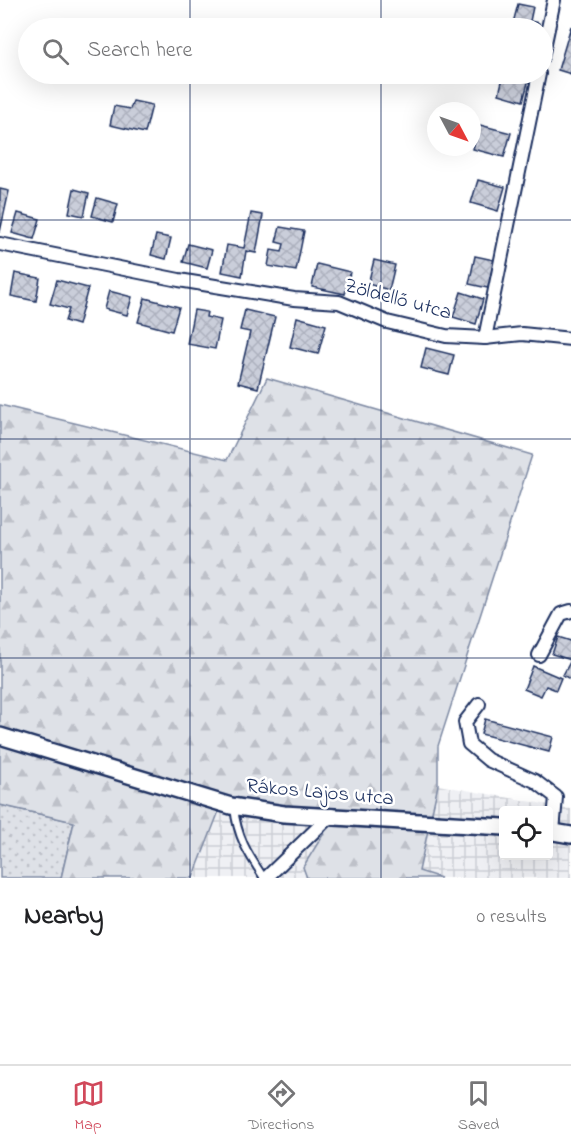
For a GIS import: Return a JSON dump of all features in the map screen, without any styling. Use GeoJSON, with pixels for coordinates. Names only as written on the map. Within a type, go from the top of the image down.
{"type":"FeatureCollection","features":[{"type":"Feature","properties":{"kind":"street"},"geometry":{"type":"LineString","coordinates":[[551,18],[554,0]]}},
{"type":"Feature","properties":{"kind":"street"},"geometry":{"type":"LineString","coordinates":[[485,338],[537,84]]}},
{"type":"Feature","properties":{"kind":"street","name":"Zöldellő utca"},"geometry":{"type":"LineString","coordinates":[[0,244],[179,280],[294,299],[339,302],[387,322],[446,336],[485,338],[522,334],[571,339]]}},
{"type":"Feature","properties":{"kind":"street"},"geometry":{"type":"LineString","coordinates":[[539,655],[561,614],[571,611]]}},
{"type":"Feature","properties":{"kind":"street"},"geometry":{"type":"LineString","coordinates":[[478,704],[465,722],[469,744],[488,760],[535,781],[556,797],[553,818]]}},
{"type":"Feature","properties":{"kind":"street","name":"Rákos Lajos utca"},"geometry":{"type":"LineString","coordinates":[[0,736],[234,807],[284,814],[499,827]]}},
{"type":"Feature","properties":{"kind":"street"},"geometry":{"type":"LineString","coordinates":[[265,878],[331,815]]}},
{"type":"Feature","properties":{"kind":"street"},"geometry":{"type":"LineString","coordinates":[[553,832],[571,835]]}},
{"type":"Feature","properties":{"kind":"lane"},"geometry":{"type":"LineString","coordinates":[[234,807],[236,826],[247,852],[265,878]]}},
{"type":"Feature","properties":{"kind":"shaded area"},"geometry":{"type":"Polygon","coordinates":[[[438,785],[571,809],[571,878],[441,878],[419,871],[438,785]]]}},
{"type":"Feature","properties":{"kind":"shaded area"},"geometry":{"type":"Polygon","coordinates":[[[219,811],[329,825],[304,867],[307,878],[194,878],[219,811]]]}},
{"type":"Feature","properties":{"kind":"green space"},"geometry":{"type":"Polygon","coordinates":[[[267,378],[532,455],[438,746],[438,785],[419,871],[441,878],[307,878],[303,867],[329,825],[219,811],[193,878],[61,878],[74,822],[0,805],[0,405],[227,460],[267,378]]]}},
{"type":"Feature","properties":{"kind":"green space"},"geometry":{"type":"Polygon","coordinates":[[[0,805],[74,822],[61,878],[0,878],[0,805]]]}},
{"type":"Feature","properties":{"kind":"building"},"geometry":{"type":"Polygon","coordinates":[[[518,4],[533,7],[531,18],[514,18],[518,4]]]}},
{"type":"Feature","properties":{"kind":"building"},"geometry":{"type":"Polygon","coordinates":[[[571,26],[571,74],[558,70],[571,26]]]}},
{"type":"Feature","properties":{"kind":"building"},"geometry":{"type":"Polygon","coordinates":[[[501,84],[528,84],[523,101],[499,94],[501,84]]]}},
{"type":"Feature","properties":{"kind":"building"},"geometry":{"type":"Polygon","coordinates":[[[133,101],[152,105],[145,133],[110,125],[114,106],[130,109],[133,101]]]}},
{"type":"Feature","properties":{"kind":"building"},"geometry":{"type":"Polygon","coordinates":[[[481,125],[511,133],[504,157],[481,151],[481,125]]]}},
{"type":"Feature","properties":{"kind":"building"},"geometry":{"type":"Polygon","coordinates":[[[478,180],[505,187],[498,211],[471,203],[478,180]]]}},
{"type":"Feature","properties":{"kind":"building"},"geometry":{"type":"Polygon","coordinates":[[[0,189],[9,191],[0,232],[0,189]]]}},
{"type":"Feature","properties":{"kind":"building"},"geometry":{"type":"Polygon","coordinates":[[[74,189],[89,193],[84,216],[69,213],[74,189]]]}},
{"type":"Feature","properties":{"kind":"building"},"geometry":{"type":"Polygon","coordinates":[[[97,198],[118,204],[113,222],[92,216],[97,198]]]}},
{"type":"Feature","properties":{"kind":"building"},"geometry":{"type":"Polygon","coordinates":[[[18,213],[40,219],[34,239],[12,233],[18,213]]]}},
{"type":"Feature","properties":{"kind":"building"},"geometry":{"type":"Polygon","coordinates":[[[251,213],[263,215],[256,253],[246,251],[242,276],[222,272],[227,245],[244,248],[251,213]]]}},
{"type":"Feature","properties":{"kind":"building"},"geometry":{"type":"Polygon","coordinates":[[[280,227],[304,231],[296,271],[268,266],[271,250],[282,252],[284,244],[276,242],[280,227]]]}},
{"type":"Feature","properties":{"kind":"building"},"geometry":{"type":"Polygon","coordinates":[[[156,235],[171,238],[166,259],[151,255],[156,235]]]}},
{"type":"Feature","properties":{"kind":"building"},"geometry":{"type":"Polygon","coordinates":[[[188,244],[212,250],[207,268],[183,262],[188,244]]]}},
{"type":"Feature","properties":{"kind":"building"},"geometry":{"type":"Polygon","coordinates":[[[475,256],[494,260],[488,288],[469,284],[475,256]]]}},
{"type":"Feature","properties":{"kind":"building"},"geometry":{"type":"Polygon","coordinates":[[[374,260],[395,265],[389,290],[368,284],[374,260]]]}},
{"type":"Feature","properties":{"kind":"building"},"geometry":{"type":"Polygon","coordinates":[[[317,264],[350,272],[345,294],[312,287],[317,264]]]}},
{"type":"Feature","properties":{"kind":"building"},"geometry":{"type":"Polygon","coordinates":[[[15,273],[40,278],[36,301],[11,296],[15,273]]]}},
{"type":"Feature","properties":{"kind":"building"},"geometry":{"type":"Polygon","coordinates":[[[57,280],[88,288],[78,325],[65,321],[69,309],[50,304],[57,280]]]}},
{"type":"Feature","properties":{"kind":"building"},"geometry":{"type":"Polygon","coordinates":[[[109,291],[132,297],[127,315],[104,309],[109,291]]]}},
{"type":"Feature","properties":{"kind":"building"},"geometry":{"type":"Polygon","coordinates":[[[461,292],[483,299],[476,324],[453,317],[461,292]]]}},
{"type":"Feature","properties":{"kind":"building"},"geometry":{"type":"Polygon","coordinates":[[[145,298],[179,307],[172,331],[138,322],[145,298]]]}},
{"type":"Feature","properties":{"kind":"building"},"geometry":{"type":"Polygon","coordinates":[[[194,310],[207,312],[206,317],[221,320],[215,349],[187,344],[194,310]]]}},
{"type":"Feature","properties":{"kind":"building"},"geometry":{"type":"Polygon","coordinates":[[[245,310],[275,317],[258,388],[238,383],[250,332],[240,330],[245,310]]]}},
{"type":"Feature","properties":{"kind":"building"},"geometry":{"type":"Polygon","coordinates":[[[297,317],[326,325],[318,354],[290,347],[297,317]]]}},
{"type":"Feature","properties":{"kind":"building"},"geometry":{"type":"Polygon","coordinates":[[[426,348],[454,355],[449,375],[421,368],[426,348]]]}},
{"type":"Feature","properties":{"kind":"building"},"geometry":{"type":"Polygon","coordinates":[[[558,637],[571,641],[571,660],[552,654],[558,637]]]}},
{"type":"Feature","properties":{"kind":"building"},"geometry":{"type":"Polygon","coordinates":[[[571,660],[571,680],[563,675],[571,660]]]}},
{"type":"Feature","properties":{"kind":"building"},"geometry":{"type":"Polygon","coordinates":[[[533,666],[561,678],[556,690],[546,686],[541,696],[524,689],[533,666]]]}},
{"type":"Feature","properties":{"kind":"building"},"geometry":{"type":"Polygon","coordinates":[[[485,719],[553,737],[549,752],[481,734],[485,719]]]}}]}
